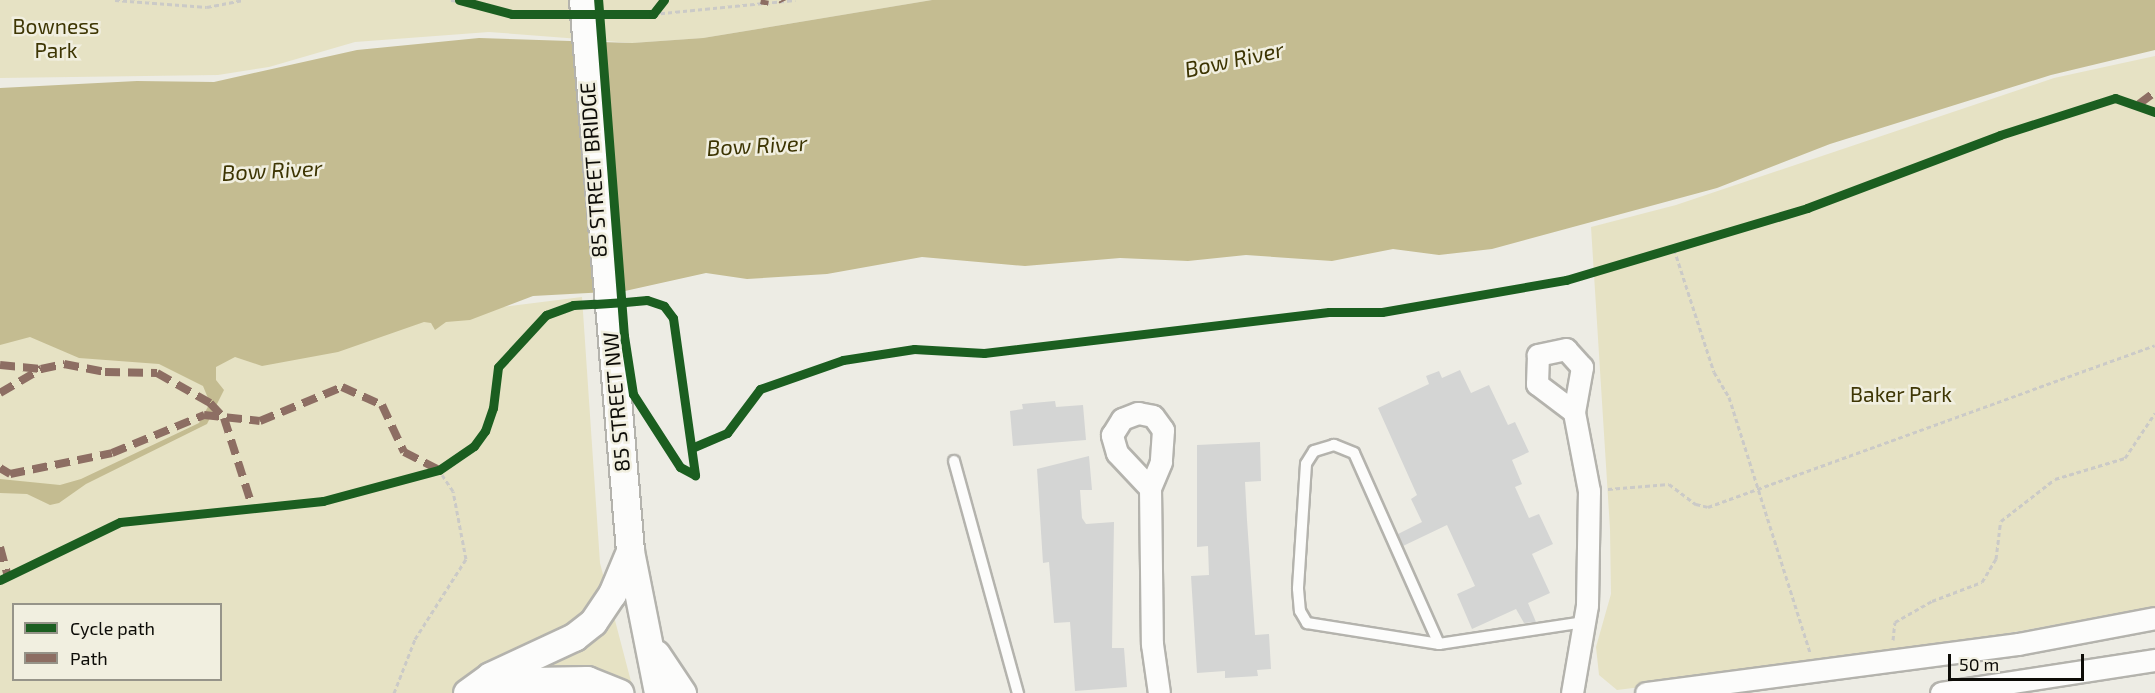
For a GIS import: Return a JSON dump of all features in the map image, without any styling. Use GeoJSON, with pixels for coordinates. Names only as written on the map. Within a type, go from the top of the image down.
{"type":"FeatureCollection","features":[{"type":"Feature","properties":{"kind":"street","name":"85 STREET NW"},"geometry":{"type":"LineString","coordinates":[[583,0],[609,337],[630,550],[658,693]]}},
{"type":"Feature","properties":{"kind":"street"},"geometry":{"type":"LineString","coordinates":[[1572,693],[1584,621],[1589,491],[1574,412]]}},
{"type":"Feature","properties":{"kind":"street"},"geometry":{"type":"LineString","coordinates":[[1150,488],[1152,644],[1159,693]]}},
{"type":"Feature","properties":{"kind":"street"},"geometry":{"type":"LineString","coordinates":[[467,693],[490,676],[574,637],[592,622],[612,594],[630,550]]}},
{"type":"Feature","properties":{"kind":"street"},"geometry":{"type":"LineString","coordinates":[[1646,693],[1891,662],[2155,618]]}},
{"type":"Feature","properties":{"kind":"street"},"geometry":{"type":"LineString","coordinates":[[648,640],[682,693]]}},
{"type":"Feature","properties":{"kind":"street"},"geometry":{"type":"LineString","coordinates":[[1941,693],[2155,660]]}},
{"type":"Feature","properties":{"kind":"street"},"geometry":{"type":"LineString","coordinates":[[473,693],[533,681],[587,680],[620,693]]}},
{"type":"Feature","properties":{"kind":"lane"},"geometry":{"type":"LineString","coordinates":[[1439,644],[1354,453],[1334,445],[1314,451],[1306,464],[1298,589],[1300,611],[1307,623],[1439,644],[1584,621]]}},
{"type":"Feature","properties":{"kind":"lane"},"geometry":{"type":"LineString","coordinates":[[954,461],[1018,693]]}},
{"type":"Feature","properties":{"kind":"path"},"geometry":{"type":"LineString","coordinates":[[115,0],[207,7],[243,0]]}},
{"type":"Feature","properties":{"kind":"path"},"geometry":{"type":"LineString","coordinates":[[457,0],[475,6]]}},
{"type":"Feature","properties":{"kind":"path"},"geometry":{"type":"LineString","coordinates":[[648,14],[664,0]]}},
{"type":"Feature","properties":{"kind":"path"},"geometry":{"type":"LineString","coordinates":[[648,14],[795,0]]}},
{"type":"Feature","properties":{"kind":"path"},"geometry":{"type":"LineString","coordinates":[[1664,252],[1686,246]]}},
{"type":"Feature","properties":{"kind":"path"},"geometry":{"type":"LineString","coordinates":[[1674,249],[1757,490],[1816,672]]}},
{"type":"Feature","properties":{"kind":"path"},"geometry":{"type":"LineString","coordinates":[[1589,491],[1669,484],[1696,504],[1708,507],[2155,345]]}},
{"type":"Feature","properties":{"kind":"path"},"geometry":{"type":"LineString","coordinates":[[1891,662],[1895,622],[1932,601],[1982,582],[1996,559],[2001,520],[2055,479],[2125,458],[2155,413]]}},
{"type":"Feature","properties":{"kind":"path"},"geometry":{"type":"LineString","coordinates":[[394,693],[415,639],[466,559],[453,491],[443,468],[427,473]]}},
{"type":"Feature","properties":{"kind":"green space","name":"Bowness Park"},"geometry":{"type":"Polygon","coordinates":[[[0,0],[932,0],[703,38],[632,43],[489,32],[355,42],[269,67],[218,75],[0,78],[0,0]]]}},
{"type":"Feature","properties":{"kind":"green space","name":"Baker Park"},"geometry":{"type":"Polygon","coordinates":[[[2155,56],[2155,607],[1851,661],[1617,690],[1599,675],[1596,647],[1611,594],[1610,529],[1591,227],[1676,205],[2054,78],[2155,56]]]}},
{"type":"Feature","properties":{"kind":"green space"},"geometry":{"type":"Polygon","coordinates":[[[582,297],[600,563],[634,693],[0,693],[0,316],[183,347],[582,297]]]}},
{"type":"Feature","properties":{"kind":"water","name":"Bow River"},"geometry":{"type":"Polygon","coordinates":[[[932,0],[2155,0],[2155,50],[2051,75],[1830,144],[1717,188],[1492,249],[1439,255],[1393,249],[1332,261],[1246,255],[1188,261],[1120,258],[1025,266],[922,257],[827,274],[747,279],[706,273],[625,291],[533,296],[470,320],[446,322],[435,330],[431,323],[424,322],[338,352],[262,366],[235,357],[216,367],[216,380],[224,390],[207,424],[86,484],[59,503],[50,505],[27,494],[0,493],[0,479],[60,485],[81,479],[199,423],[210,403],[203,386],[159,364],[79,358],[30,337],[0,345],[0,88],[137,81],[214,82],[357,50],[479,38],[632,43],[703,38],[932,0]]]}},
{"type":"Feature","properties":{"kind":"building"},"geometry":{"type":"Polygon","coordinates":[[[1460,370],[1471,393],[1489,385],[1508,425],[1515,422],[1529,452],[1512,460],[1522,484],[1515,487],[1529,518],[1539,514],[1553,544],[1532,554],[1550,593],[1528,603],[1536,622],[1524,623],[1516,609],[1472,629],[1457,594],[1475,586],[1447,525],[1403,546],[1398,534],[1422,522],[1411,499],[1417,495],[1378,408],[1429,384],[1426,376],[1439,371],[1442,378],[1460,370]]]}},
{"type":"Feature","properties":{"kind":"building"},"geometry":{"type":"Polygon","coordinates":[[[1055,401],[1056,407],[1083,405],[1086,440],[1013,446],[1010,411],[1023,409],[1022,404],[1055,401]]]}},
{"type":"Feature","properties":{"kind":"building"},"geometry":{"type":"Polygon","coordinates":[[[1260,442],[1261,481],[1245,482],[1255,635],[1269,634],[1271,669],[1257,670],[1258,676],[1225,678],[1225,671],[1197,673],[1191,576],[1209,575],[1208,546],[1197,547],[1197,445],[1260,442]]]}},
{"type":"Feature","properties":{"kind":"building"},"geometry":{"type":"Polygon","coordinates":[[[1089,456],[1092,490],[1080,490],[1082,518],[1086,524],[1114,522],[1112,648],[1124,648],[1127,687],[1075,691],[1070,622],[1054,623],[1049,562],[1043,563],[1037,469],[1089,456]]]}},
{"type":"Feature","properties":{"kind":"marked path"},"geometry":{"type":"LineString","coordinates":[[764,5],[765,0]]}},
{"type":"Feature","properties":{"kind":"marked path"},"geometry":{"type":"LineString","coordinates":[[2139,104],[2155,92]]}},
{"type":"Feature","properties":{"kind":"marked path"},"geometry":{"type":"LineString","coordinates":[[0,365],[41,369],[64,364],[105,372],[157,373],[210,403],[224,418],[253,509]]}},
{"type":"Feature","properties":{"kind":"marked path"},"geometry":{"type":"LineString","coordinates":[[0,393],[41,369]]}},
{"type":"Feature","properties":{"kind":"marked path"},"geometry":{"type":"LineString","coordinates":[[0,468],[10,474],[112,453],[204,415],[260,421],[342,387],[382,405],[404,452],[439,470]]}},
{"type":"Feature","properties":{"kind":"marked path"},"geometry":{"type":"LineString","coordinates":[[0,547],[8,576]]}},
{"type":"Feature","properties":{"kind":"cycle path"},"geometry":{"type":"LineString","coordinates":[[459,0],[512,14],[653,14],[664,0]]}},
{"type":"Feature","properties":{"kind":"cycle path","name":"85 STREET BRIDGE"},"geometry":{"type":"LineString","coordinates":[[0,580],[120,522],[323,501],[439,470],[474,446],[485,431],[493,408],[498,367],[546,315],[573,305],[595,304],[625,302],[647,300],[664,306],[673,318],[695,475],[680,467],[633,394],[624,336],[598,0]]}},
{"type":"Feature","properties":{"kind":"cycle path"},"geometry":{"type":"LineString","coordinates":[[694,447],[727,433],[760,389],[843,360],[914,349],[984,353],[1329,312],[1382,312],[1566,280],[1807,208],[2000,135],[2115,98],[2155,112]]}}]}
